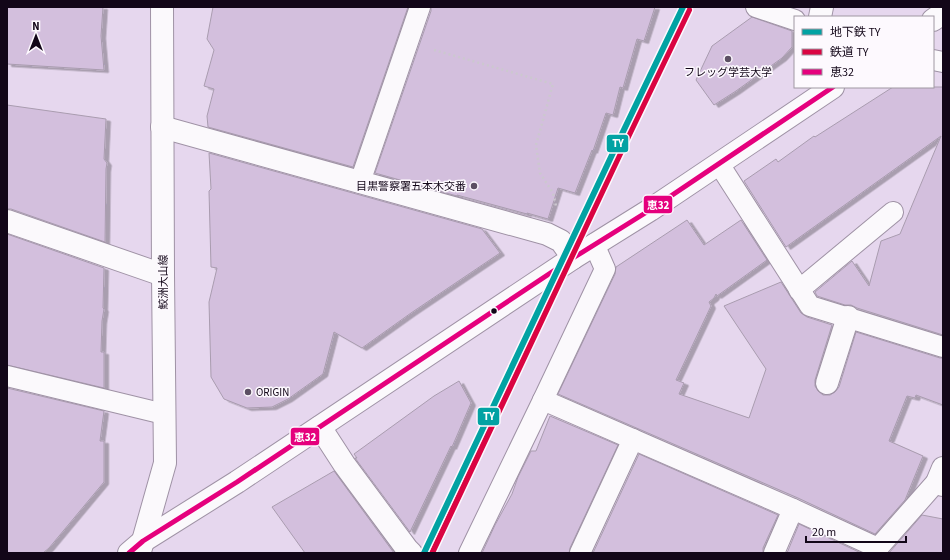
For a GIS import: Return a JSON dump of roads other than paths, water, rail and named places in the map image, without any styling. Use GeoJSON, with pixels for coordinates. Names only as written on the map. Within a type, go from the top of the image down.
{"type":"FeatureCollection","features":[{"type":"Feature","properties":{"kind":"main road","name":"鮫洲大山線"},"geometry":{"type":"LineString","coordinates":[[137,549],[165,462],[162,7]]}},
{"type":"Feature","properties":{"kind":"main road"},"geometry":{"type":"LineString","coordinates":[[934,19],[943,13]]}},
{"type":"Feature","properties":{"kind":"main road"},"geometry":{"type":"LineString","coordinates":[[137,549],[320,427],[567,250],[594,244],[650,210],[832,88]]}},
{"type":"Feature","properties":{"kind":"main road"},"geometry":{"type":"LineString","coordinates":[[162,127],[547,234],[567,250]]}},
{"type":"Feature","properties":{"kind":"main road"},"geometry":{"type":"LineString","coordinates":[[7,221],[163,275]]}},
{"type":"Feature","properties":{"kind":"main road"},"geometry":{"type":"LineString","coordinates":[[827,383],[848,317]]}},
{"type":"Feature","properties":{"kind":"main road"},"geometry":{"type":"LineString","coordinates":[[320,427],[344,464],[411,553]]}},
{"type":"Feature","properties":{"kind":"lane"},"geometry":{"type":"LineString","coordinates":[[360,182],[420,7]]}},
{"type":"Feature","properties":{"kind":"lane"},"geometry":{"type":"LineString","coordinates":[[756,7],[794,20]]}},
{"type":"Feature","properties":{"kind":"lane"},"geometry":{"type":"LineString","coordinates":[[719,164],[810,306],[943,346]]}},
{"type":"Feature","properties":{"kind":"lane"},"geometry":{"type":"LineString","coordinates":[[799,290],[893,212]]}},
{"type":"Feature","properties":{"kind":"lane"},"geometry":{"type":"LineString","coordinates":[[469,553],[605,269],[594,244]]}},
{"type":"Feature","properties":{"kind":"lane"},"geometry":{"type":"LineString","coordinates":[[7,376],[164,414]]}},
{"type":"Feature","properties":{"kind":"lane"},"geometry":{"type":"LineString","coordinates":[[543,400],[793,508],[878,548],[941,478]]}},
{"type":"Feature","properties":{"kind":"lane"},"geometry":{"type":"LineString","coordinates":[[580,553],[633,439]]}},
{"type":"Feature","properties":{"kind":"lane"},"geometry":{"type":"LineString","coordinates":[[774,553],[793,508]]}},
{"type":"Feature","properties":{"kind":"metro line","name":"TY"},"geometry":{"type":"LineString","coordinates":[[424,553],[683,7]]}},
{"type":"Feature","properties":{"kind":"rail line","name":"TY"},"geometry":{"type":"LineString","coordinates":[[432,553],[689,10]]}},
{"type":"Feature","properties":{"kind":"place","name":"フレッグ学芸大学"},"geometry":{"type":"Point","coordinates":[728,59]}},
{"type":"Feature","properties":{"kind":"place","name":"目黒警察署五本木交番"},"geometry":{"type":"Point","coordinates":[474,186]}},
{"type":"Feature","properties":{"kind":"place","name":"ORIGIN"},"geometry":{"type":"Point","coordinates":[248,392]}}]}
